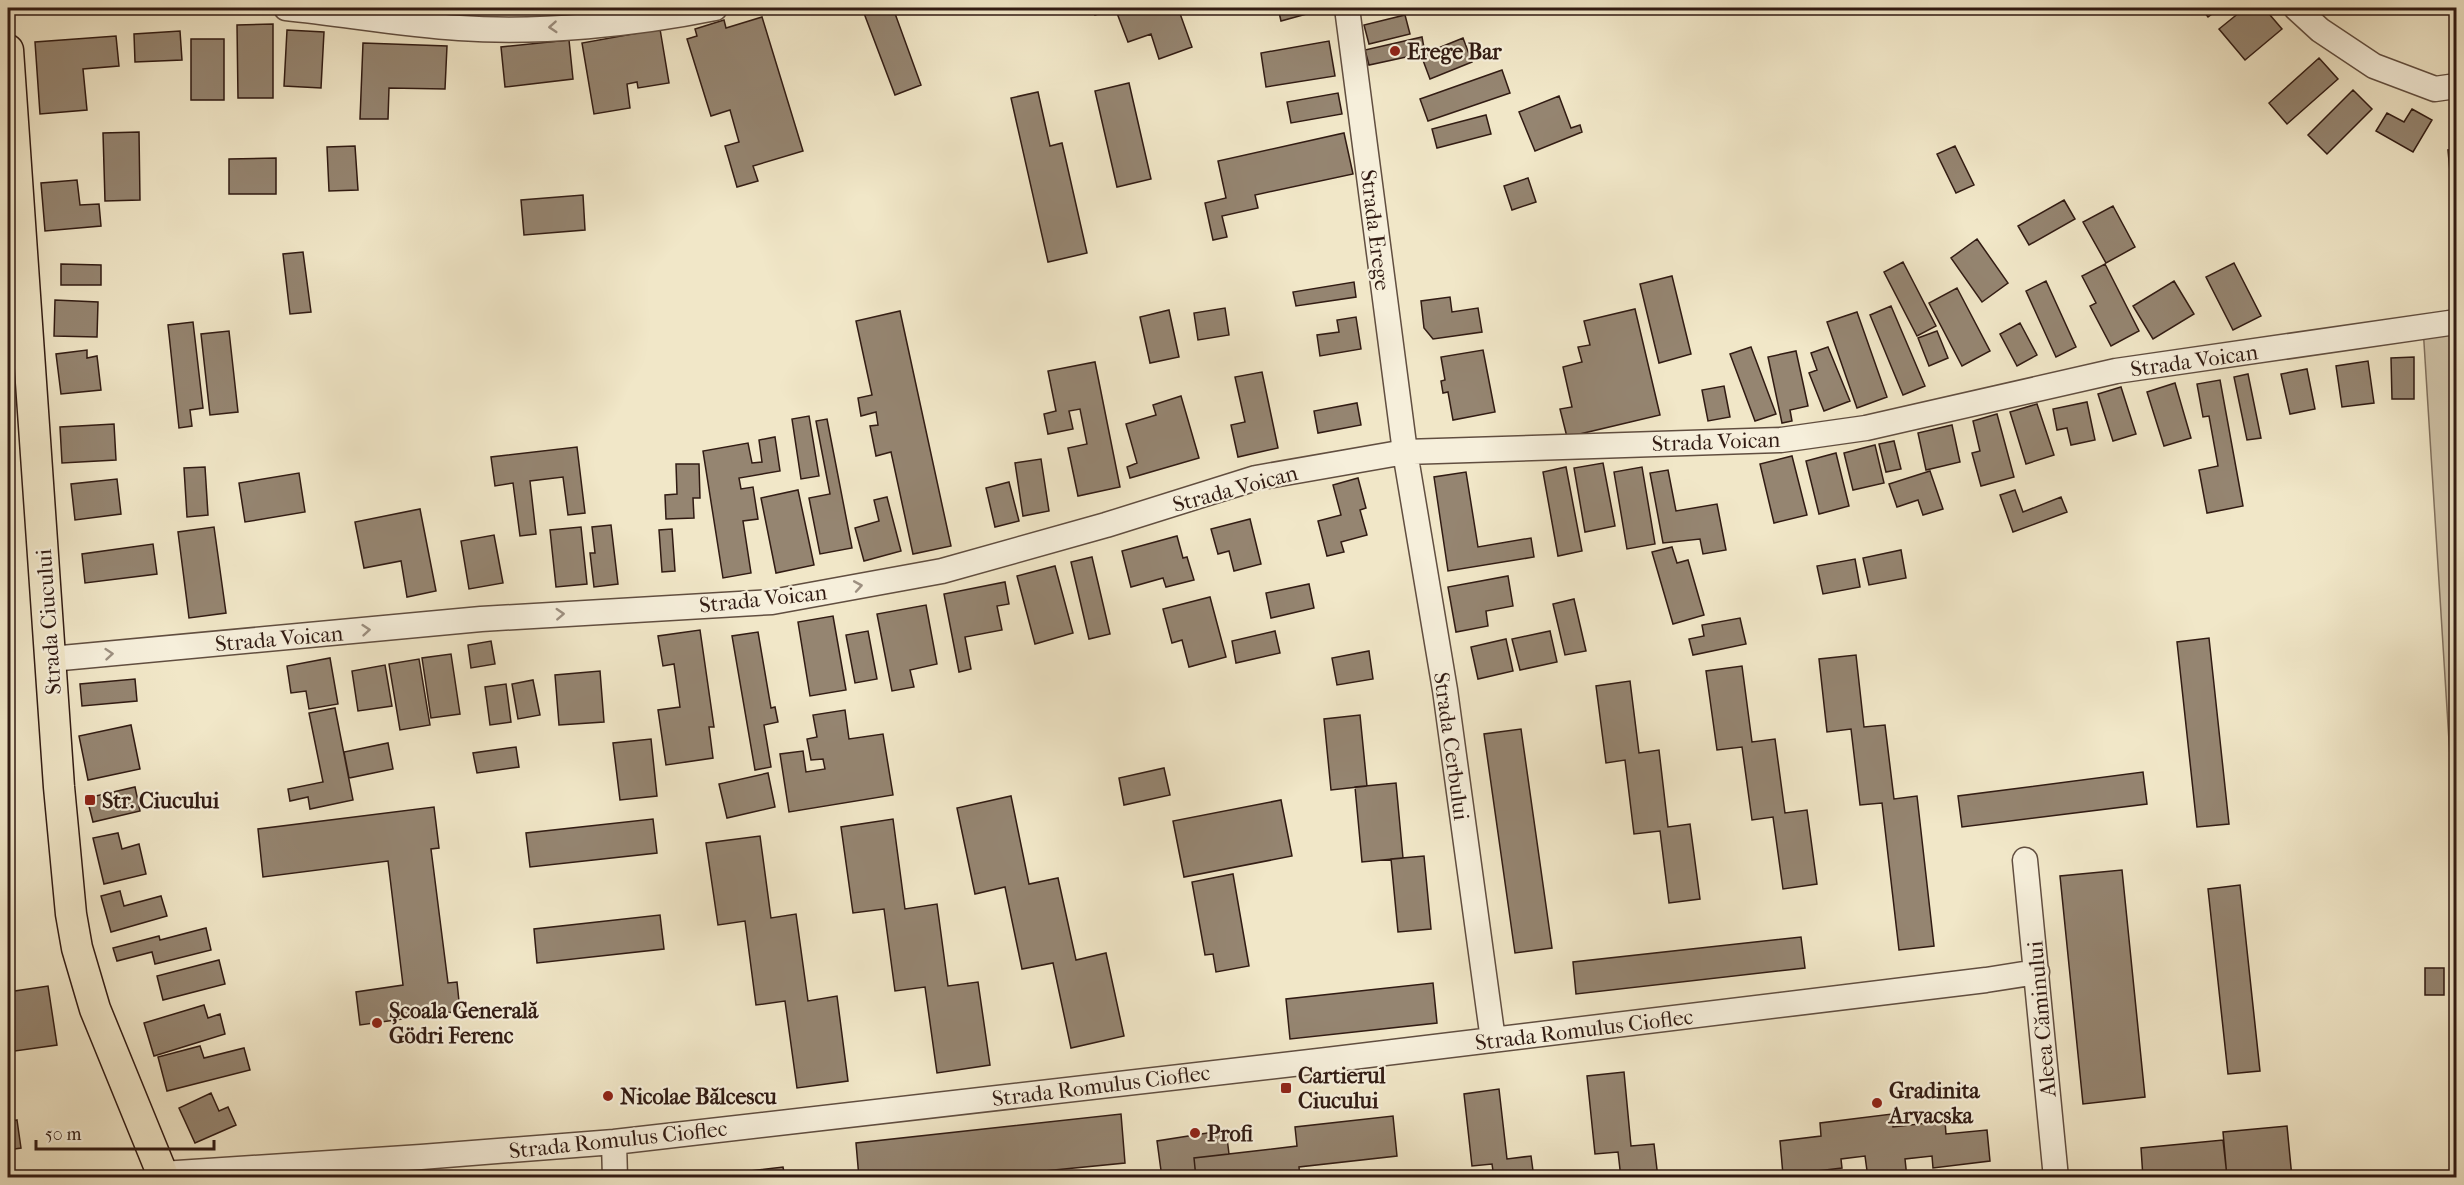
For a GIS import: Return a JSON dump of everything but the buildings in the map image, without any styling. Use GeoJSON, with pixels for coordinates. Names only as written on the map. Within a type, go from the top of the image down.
{"type":"FeatureCollection","features":[{"type":"Feature","properties":{"kind":"main road","name":"Strada Ciucului"},"geometry":{"type":"LineString","coordinates":[[8,50],[67,879],[77,948],[95,1009],[163,1176]]}},
{"type":"Feature","properties":{"kind":"street"},"geometry":{"type":"LineString","coordinates":[[286,8],[460,28],[528,29],[609,23],[715,8]]}},
{"type":"Feature","properties":{"kind":"street","name":"Strada Erege"},"geometry":{"type":"LineString","coordinates":[[1347,8],[1405,452]]}},
{"type":"Feature","properties":{"kind":"street"},"geometry":{"type":"LineString","coordinates":[[2296,8],[2320,30],[2374,66],[2435,89],[2457,86]]}},
{"type":"Feature","properties":{"kind":"street","name":"Strada Voican"},"geometry":{"type":"LineString","coordinates":[[51,659],[481,619],[772,602],[942,571],[1107,525],[1257,478],[1405,452],[1781,440],[1866,428],[2116,371],[2457,322]]}},
{"type":"Feature","properties":{"kind":"street","name":"Strada Cerbului"},"geometry":{"type":"LineString","coordinates":[[1405,452],[1444,690],[1493,1040]]}},
{"type":"Feature","properties":{"kind":"street","name":"Aleea Căminului"},"geometry":{"type":"LineString","coordinates":[[2025,860],[2056,1178]]}},
{"type":"Feature","properties":{"kind":"street","name":"Strada Romulus Cioflec"},"geometry":{"type":"LineString","coordinates":[[163,1176],[614,1142],[1493,1040],[1974,982],[2037,972]]}},
{"type":"Feature","properties":{"kind":"street"},"geometry":{"type":"LineString","coordinates":[[614,1142],[615,1178]]}},
{"type":"Feature","properties":{"kind":"shaded area"},"geometry":{"type":"Polygon","coordinates":[[[2456,322],[2456,852],[2423,327],[2456,322]]]}},
{"type":"Feature","properties":{"kind":"place","name":"Erege Bar"},"geometry":{"type":"Point","coordinates":[1395,51]}},
{"type":"Feature","properties":{"kind":"place","name":"Str. Ciucului"},"geometry":{"type":"Point","coordinates":[90,800]}},
{"type":"Feature","properties":{"kind":"place","name":"Școala Generală Gödri Ferenc"},"geometry":{"type":"Point","coordinates":[377,1023]}},
{"type":"Feature","properties":{"kind":"place","name":"Cartierul Ciucului"},"geometry":{"type":"Point","coordinates":[1286,1088]}},
{"type":"Feature","properties":{"kind":"place","name":"Nicolae Bălcescu"},"geometry":{"type":"Point","coordinates":[608,1096]}},
{"type":"Feature","properties":{"kind":"place","name":"Gradinita Arvacska"},"geometry":{"type":"Point","coordinates":[1877,1103]}},
{"type":"Feature","properties":{"kind":"place","name":"Profi"},"geometry":{"type":"Point","coordinates":[1195,1133]}}]}
